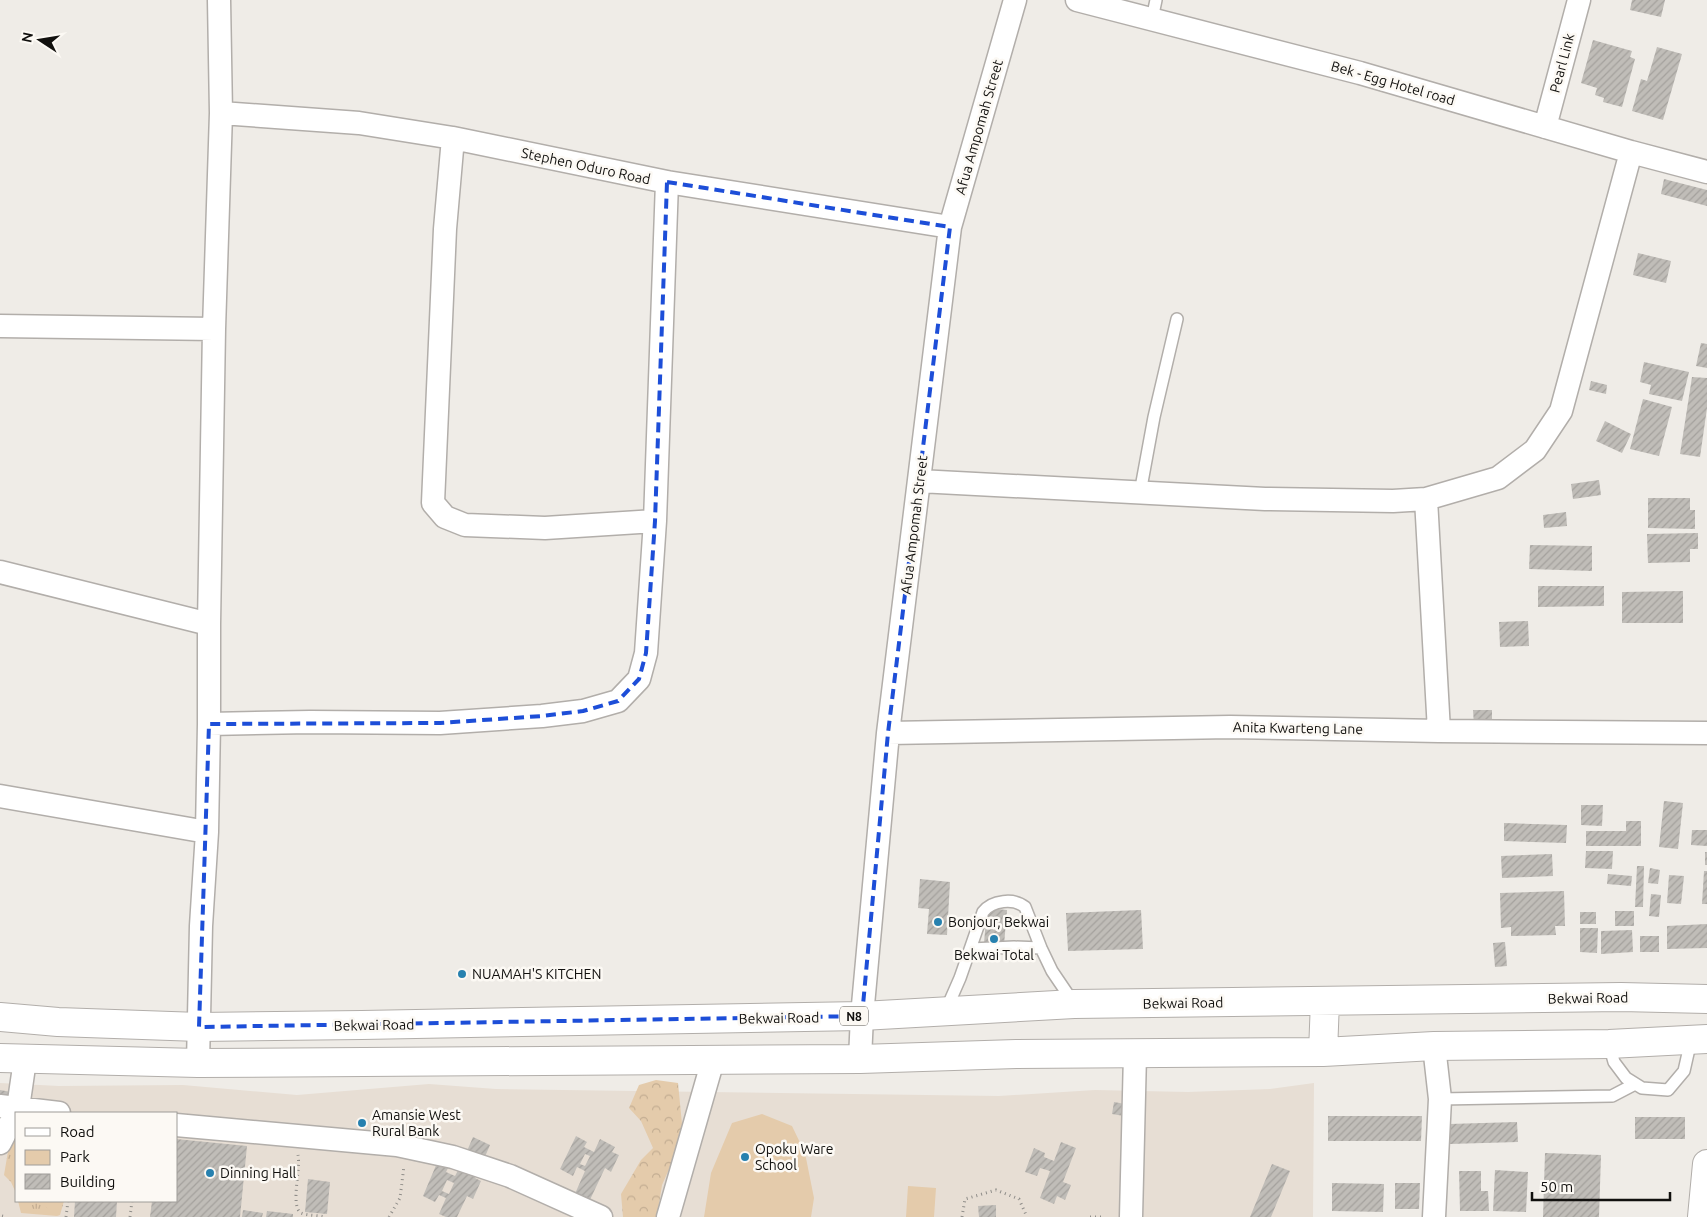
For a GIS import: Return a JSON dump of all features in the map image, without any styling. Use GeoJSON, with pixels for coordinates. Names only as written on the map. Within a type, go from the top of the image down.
{"type":"FeatureCollection","features":[{"type":"Feature","properties":{"kind":"main road","name":"Bekwai Road"},"geometry":{"type":"LineString","coordinates":[[0,1017],[58,1022],[199,1027],[862,1016],[1074,1004],[1621,997],[1707,999]]}},
{"type":"Feature","properties":{"kind":"main road"},"geometry":{"type":"LineString","coordinates":[[1323,1052],[1325,1001]]}},
{"type":"Feature","properties":{"kind":"main road"},"geometry":{"type":"LineString","coordinates":[[12,1059],[198,1063],[860,1059],[1016,1054],[1323,1052],[1434,1046],[1609,1044],[1699,1040]]}},
{"type":"Feature","properties":{"kind":"main road"},"geometry":{"type":"LineString","coordinates":[[1702,1217],[1707,1164]]}},
{"type":"Feature","properties":{"kind":"street"},"geometry":{"type":"LineString","coordinates":[[198,1063],[201,926],[207,832],[214,329],[221,114],[219,0]]}},
{"type":"Feature","properties":{"kind":"street","name":"Afua Ampomah Street"},"geometry":{"type":"LineString","coordinates":[[860,1059],[862,1016],[888,733],[950,227],[1015,0]]}},
{"type":"Feature","properties":{"kind":"street","name":"Bek - Egg Hotel road"},"geometry":{"type":"LineString","coordinates":[[1077,0],[1154,10],[1360,73],[1631,152],[1707,172]]}},
{"type":"Feature","properties":{"kind":"street","name":"Pearl Link"},"geometry":{"type":"LineString","coordinates":[[1545,127],[1579,0]]}},
{"type":"Feature","properties":{"kind":"street","name":"Stephen Oduro Road"},"geometry":{"type":"LineString","coordinates":[[221,114],[359,123],[453,138],[667,182],[950,227]]}},
{"type":"Feature","properties":{"kind":"street"},"geometry":{"type":"LineString","coordinates":[[453,138],[445,229],[434,503],[445,517],[465,525],[545,528],[655,521]]}},
{"type":"Feature","properties":{"kind":"street"},"geometry":{"type":"LineString","coordinates":[[919,481],[1266,499],[1393,501],[1426,499],[1498,478],[1535,450],[1561,412],[1631,152]]}},
{"type":"Feature","properties":{"kind":"street"},"geometry":{"type":"LineString","coordinates":[[209,724],[310,722],[440,723],[583,711],[618,701],[638,679],[646,653],[655,521],[667,182]]}},
{"type":"Feature","properties":{"kind":"street"},"geometry":{"type":"LineString","coordinates":[[0,326],[214,329]]}},
{"type":"Feature","properties":{"kind":"street"},"geometry":{"type":"LineString","coordinates":[[1426,499],[1439,731]]}},
{"type":"Feature","properties":{"kind":"street"},"geometry":{"type":"LineString","coordinates":[[0,572],[209,624]]}},
{"type":"Feature","properties":{"kind":"street","name":"Anita Kwarteng Lane"},"geometry":{"type":"LineString","coordinates":[[888,733],[1230,727],[1707,733]]}},
{"type":"Feature","properties":{"kind":"street"},"geometry":{"type":"LineString","coordinates":[[0,796],[207,832]]}},
{"type":"Feature","properties":{"kind":"street"},"geometry":{"type":"LineString","coordinates":[[1434,1046],[1440,1099],[1434,1217]]}},
{"type":"Feature","properties":{"kind":"street"},"geometry":{"type":"LineString","coordinates":[[1130,1217],[1135,1054]]}},
{"type":"Feature","properties":{"kind":"street"},"geometry":{"type":"LineString","coordinates":[[0,1143],[9,1107],[12,1059]]}},
{"type":"Feature","properties":{"kind":"street"},"geometry":{"type":"LineString","coordinates":[[668,1217],[713,1060]]}},
{"type":"Feature","properties":{"kind":"street"},"geometry":{"type":"LineString","coordinates":[[9,1107],[50,1112]]}},
{"type":"Feature","properties":{"kind":"street"},"geometry":{"type":"LineString","coordinates":[[178,1126],[407,1147],[453,1157],[510,1176],[601,1217]]}},
{"type":"Feature","properties":{"kind":"lane"},"geometry":{"type":"LineString","coordinates":[[1140,493],[1154,417],[1177,318]]}},
{"type":"Feature","properties":{"kind":"lane"},"geometry":{"type":"LineString","coordinates":[[945,1011],[960,978],[986,907],[995,903],[1012,902],[1025,907],[1052,970],[1074,1004]]}},
{"type":"Feature","properties":{"kind":"lane"},"geometry":{"type":"LineString","coordinates":[[971,949],[1041,948]]}},
{"type":"Feature","properties":{"kind":"lane"},"geometry":{"type":"LineString","coordinates":[[1609,1044],[1614,1062],[1626,1078],[1642,1088],[1668,1090],[1684,1071],[1699,1040]]}},
{"type":"Feature","properties":{"kind":"lane"},"geometry":{"type":"LineString","coordinates":[[1440,1099],[1612,1096],[1635,1084]]}},
{"type":"Feature","properties":{"kind":"path"},"geometry":{"type":"LineString","coordinates":[[287,1135],[299,1156],[300,1170],[296,1207],[301,1212],[325,1217]]}},
{"type":"Feature","properties":{"kind":"path"},"geometry":{"type":"LineString","coordinates":[[389,1217],[400,1198],[407,1147]]}},
{"type":"Feature","properties":{"kind":"path"},"geometry":{"type":"LineString","coordinates":[[962,1217],[965,1199],[996,1190],[1019,1199],[1027,1217]]}},
{"type":"Feature","properties":{"kind":"path"},"geometry":{"type":"LineString","coordinates":[[66,1217],[68,1202]]}},
{"type":"Feature","properties":{"kind":"path"},"geometry":{"type":"LineString","coordinates":[[130,1217],[132,1202]]}},
{"type":"Feature","properties":{"kind":"path"},"geometry":{"type":"LineString","coordinates":[[1090,1217],[1101,1217]]}},
{"type":"Feature","properties":{"kind":"highlighted area"},"geometry":{"type":"Polygon","coordinates":[[[667,182],[950,227],[888,733],[862,1016],[199,1027],[209,724],[440,723],[542,716],[583,711],[618,701],[639,679],[646,653],[655,521],[667,182]]]}},
{"type":"Feature","properties":{"kind":"shaded area","name":"Opoku Ware School"},"geometry":{"type":"Polygon","coordinates":[[[0,1083],[59,1086],[183,1085],[297,1095],[429,1084],[496,1089],[999,1096],[1095,1090],[1188,1092],[1270,1089],[1314,1083],[1313,1217],[0,1217],[0,1083]]]}},
{"type":"Feature","properties":{"kind":"green space"},"geometry":{"type":"Polygon","coordinates":[[[656,1080],[678,1083],[682,1124],[674,1158],[662,1185],[657,1217],[623,1217],[621,1194],[641,1160],[653,1148],[641,1121],[629,1108],[639,1085],[656,1080]]]}},
{"type":"Feature","properties":{"kind":"green space"},"geometry":{"type":"Polygon","coordinates":[[[762,1114],[792,1126],[805,1153],[814,1198],[811,1217],[704,1217],[711,1173],[732,1123],[762,1114]]]}},
{"type":"Feature","properties":{"kind":"green space"},"geometry":{"type":"Polygon","coordinates":[[[15,1126],[15,1191],[11,1182],[4,1175],[12,1128],[15,1126]]]}},
{"type":"Feature","properties":{"kind":"green space"},"geometry":{"type":"Polygon","coordinates":[[[908,1186],[936,1188],[934,1217],[906,1217],[908,1186]]]}},
{"type":"Feature","properties":{"kind":"green space"},"geometry":{"type":"Polygon","coordinates":[[[18,1202],[64,1202],[60,1215],[57,1216],[21,1213],[18,1202]]]}},
{"type":"Feature","properties":{"kind":"green space"},"geometry":{"type":"Polygon","coordinates":[[[39,1202],[62,1202],[60,1209],[51,1211],[39,1202]]]}},
{"type":"Feature","properties":{"kind":"building"},"geometry":{"type":"Polygon","coordinates":[[[1632,0],[1665,0],[1661,17],[1630,10],[1632,0]]]}},
{"type":"Feature","properties":{"kind":"building"},"geometry":{"type":"Polygon","coordinates":[[[1593,40],[1632,51],[1630,57],[1635,59],[1622,107],[1603,102],[1604,98],[1595,95],[1597,88],[1581,83],[1593,40]]]}},
{"type":"Feature","properties":{"kind":"building"},"geometry":{"type":"Polygon","coordinates":[[[1657,47],[1682,54],[1663,120],[1632,111],[1641,79],[1647,81],[1657,47]]]}},
{"type":"Feature","properties":{"kind":"building"},"geometry":{"type":"Polygon","coordinates":[[[1664,179],[1707,190],[1707,206],[1661,194],[1664,179]]]}},
{"type":"Feature","properties":{"kind":"building"},"geometry":{"type":"Polygon","coordinates":[[[1638,253],[1671,261],[1666,283],[1633,275],[1638,253]]]}},
{"type":"Feature","properties":{"kind":"building"},"geometry":{"type":"Polygon","coordinates":[[[1701,343],[1707,344],[1707,368],[1696,366],[1701,343]]]}},
{"type":"Feature","properties":{"kind":"building"},"geometry":{"type":"Polygon","coordinates":[[[1644,362],[1689,372],[1682,401],[1649,394],[1651,385],[1640,382],[1644,362]]]}},
{"type":"Feature","properties":{"kind":"building"},"geometry":{"type":"Polygon","coordinates":[[[1692,377],[1707,378],[1707,408],[1700,457],[1680,454],[1692,377]]]}},
{"type":"Feature","properties":{"kind":"building"},"geometry":{"type":"Polygon","coordinates":[[[1591,381],[1607,385],[1606,394],[1589,390],[1591,381]]]}},
{"type":"Feature","properties":{"kind":"building"},"geometry":{"type":"Polygon","coordinates":[[[1643,399],[1672,407],[1659,456],[1630,449],[1643,399]]]}},
{"type":"Feature","properties":{"kind":"building"},"geometry":{"type":"Polygon","coordinates":[[[1605,421],[1631,434],[1622,453],[1596,441],[1605,421]]]}},
{"type":"Feature","properties":{"kind":"building"},"geometry":{"type":"Polygon","coordinates":[[[1599,480],[1601,495],[1573,499],[1571,484],[1599,480]]]}},
{"type":"Feature","properties":{"kind":"building"},"geometry":{"type":"Polygon","coordinates":[[[1648,498],[1690,498],[1690,510],[1695,510],[1695,529],[1648,528],[1648,498]]]}},
{"type":"Feature","properties":{"kind":"building"},"geometry":{"type":"Polygon","coordinates":[[[1566,512],[1567,526],[1544,528],[1543,515],[1566,512]]]}},
{"type":"Feature","properties":{"kind":"building"},"geometry":{"type":"Polygon","coordinates":[[[1698,533],[1698,549],[1690,549],[1690,562],[1648,563],[1647,534],[1698,533]]]}},
{"type":"Feature","properties":{"kind":"building"},"geometry":{"type":"Polygon","coordinates":[[[1530,545],[1592,546],[1592,571],[1529,569],[1530,545]]]}},
{"type":"Feature","properties":{"kind":"building"},"geometry":{"type":"Polygon","coordinates":[[[1538,586],[1604,586],[1604,606],[1538,607],[1538,586]]]}},
{"type":"Feature","properties":{"kind":"building"},"geometry":{"type":"Polygon","coordinates":[[[1683,591],[1683,623],[1622,623],[1622,592],[1683,591]]]}},
{"type":"Feature","properties":{"kind":"building"},"geometry":{"type":"Polygon","coordinates":[[[1528,621],[1529,646],[1500,647],[1499,622],[1528,621]]]}},
{"type":"Feature","properties":{"kind":"building"},"geometry":{"type":"Polygon","coordinates":[[[1473,710],[1492,710],[1492,724],[1474,725],[1473,710]]]}},
{"type":"Feature","properties":{"kind":"building"},"geometry":{"type":"Polygon","coordinates":[[[1664,801],[1683,803],[1678,849],[1659,847],[1664,801]]]}},
{"type":"Feature","properties":{"kind":"building"},"geometry":{"type":"Polygon","coordinates":[[[1581,805],[1603,805],[1602,826],[1581,825],[1581,805]]]}},
{"type":"Feature","properties":{"kind":"building"},"geometry":{"type":"Polygon","coordinates":[[[1626,821],[1641,821],[1641,846],[1586,846],[1586,831],[1626,831],[1626,821]]]}},
{"type":"Feature","properties":{"kind":"building"},"geometry":{"type":"Polygon","coordinates":[[[1504,823],[1567,825],[1566,843],[1504,841],[1504,823]]]}},
{"type":"Feature","properties":{"kind":"building"},"geometry":{"type":"Polygon","coordinates":[[[1692,830],[1707,830],[1707,846],[1691,845],[1692,830]]]}},
{"type":"Feature","properties":{"kind":"building"},"geometry":{"type":"Polygon","coordinates":[[[1586,851],[1613,851],[1612,869],[1585,868],[1586,851]]]}},
{"type":"Feature","properties":{"kind":"building"},"geometry":{"type":"Polygon","coordinates":[[[1705,852],[1707,852],[1707,865],[1705,865],[1705,852]]]}},
{"type":"Feature","properties":{"kind":"building"},"geometry":{"type":"Polygon","coordinates":[[[1552,854],[1553,876],[1502,878],[1501,856],[1552,854]]]}},
{"type":"Feature","properties":{"kind":"building"},"geometry":{"type":"Polygon","coordinates":[[[1637,866],[1644,866],[1643,907],[1635,907],[1637,866]]]}},
{"type":"Feature","properties":{"kind":"building"},"geometry":{"type":"Polygon","coordinates":[[[1650,868],[1660,870],[1658,884],[1648,883],[1650,868]]]}},
{"type":"Feature","properties":{"kind":"building"},"geometry":{"type":"Polygon","coordinates":[[[1704,871],[1707,871],[1707,904],[1702,904],[1704,871]]]}},
{"type":"Feature","properties":{"kind":"building"},"geometry":{"type":"Polygon","coordinates":[[[1608,874],[1632,876],[1631,886],[1607,884],[1608,874]]]}},
{"type":"Feature","properties":{"kind":"building"},"geometry":{"type":"Polygon","coordinates":[[[1669,875],[1684,876],[1681,904],[1667,903],[1669,875]]]}},
{"type":"Feature","properties":{"kind":"building"},"geometry":{"type":"Polygon","coordinates":[[[920,879],[950,882],[947,935],[927,934],[929,909],[918,908],[920,879]]]}},
{"type":"Feature","properties":{"kind":"building"},"geometry":{"type":"Polygon","coordinates":[[[1564,891],[1565,926],[1555,926],[1556,935],[1511,936],[1511,927],[1501,928],[1500,893],[1564,891]]]}},
{"type":"Feature","properties":{"kind":"building"},"geometry":{"type":"Polygon","coordinates":[[[1651,894],[1661,895],[1659,917],[1649,916],[1651,894]]]}},
{"type":"Feature","properties":{"kind":"building"},"geometry":{"type":"Polygon","coordinates":[[[987,908],[1007,910],[1004,945],[984,943],[987,908]]]}},
{"type":"Feature","properties":{"kind":"building"},"geometry":{"type":"Polygon","coordinates":[[[1141,910],[1143,949],[1068,951],[1066,913],[1141,910]]]}},
{"type":"Feature","properties":{"kind":"building"},"geometry":{"type":"Polygon","coordinates":[[[1615,911],[1634,911],[1634,926],[1615,926],[1615,911]]]}},
{"type":"Feature","properties":{"kind":"building"},"geometry":{"type":"Polygon","coordinates":[[[1580,912],[1596,912],[1596,924],[1580,924],[1580,912]]]}},
{"type":"Feature","properties":{"kind":"building"},"geometry":{"type":"Polygon","coordinates":[[[1707,924],[1707,948],[1667,949],[1667,926],[1707,924]]]}},
{"type":"Feature","properties":{"kind":"building"},"geometry":{"type":"Polygon","coordinates":[[[1580,928],[1598,928],[1597,953],[1580,952],[1580,928]]]}},
{"type":"Feature","properties":{"kind":"building"},"geometry":{"type":"Polygon","coordinates":[[[1632,930],[1633,952],[1601,954],[1601,931],[1632,930]]]}},
{"type":"Feature","properties":{"kind":"building"},"geometry":{"type":"Polygon","coordinates":[[[1640,936],[1659,936],[1659,952],[1640,952],[1640,936]]]}},
{"type":"Feature","properties":{"kind":"building"},"geometry":{"type":"Polygon","coordinates":[[[1505,942],[1507,966],[1495,967],[1493,943],[1505,942]]]}},
{"type":"Feature","properties":{"kind":"building"},"geometry":{"type":"Polygon","coordinates":[[[0,1090],[11,1092],[9,1103],[0,1102],[0,1090]]]}},
{"type":"Feature","properties":{"kind":"building"},"geometry":{"type":"Polygon","coordinates":[[[1114,1102],[1125,1104],[1124,1116],[1112,1114],[1114,1102]]]}},
{"type":"Feature","properties":{"kind":"building"},"geometry":{"type":"Polygon","coordinates":[[[1328,1116],[1422,1116],[1421,1141],[1328,1141],[1328,1116]]]}},
{"type":"Feature","properties":{"kind":"building"},"geometry":{"type":"Polygon","coordinates":[[[1635,1117],[1685,1117],[1685,1139],[1635,1139],[1635,1117]]]}},
{"type":"Feature","properties":{"kind":"building"},"geometry":{"type":"Polygon","coordinates":[[[1517,1122],[1518,1142],[1450,1144],[1449,1124],[1517,1122]]]}},
{"type":"Feature","properties":{"kind":"building"},"geometry":{"type":"Polygon","coordinates":[[[576,1136],[587,1142],[584,1147],[594,1152],[600,1139],[615,1147],[612,1152],[619,1155],[611,1172],[605,1168],[588,1204],[574,1196],[585,1171],[577,1167],[573,1176],[560,1169],[576,1136]],[[585,1154],[580,1164],[585,1166],[590,1156],[585,1154]]]}},
{"type":"Feature","properties":{"kind":"building"},"geometry":{"type":"Polygon","coordinates":[[[473,1137],[490,1145],[484,1159],[467,1151],[473,1137]]]}},
{"type":"Feature","properties":{"kind":"building","name":"Dinning Hall"},"geometry":{"type":"Polygon","coordinates":[[[178,1139],[247,1146],[240,1217],[150,1217],[152,1202],[178,1202],[178,1139]]]}},
{"type":"Feature","properties":{"kind":"building"},"geometry":{"type":"Polygon","coordinates":[[[1061,1142],[1076,1148],[1063,1182],[1071,1185],[1065,1200],[1057,1196],[1054,1204],[1040,1198],[1050,1171],[1040,1168],[1037,1176],[1025,1172],[1034,1148],[1045,1153],[1044,1157],[1054,1161],[1061,1142]]]}},
{"type":"Feature","properties":{"kind":"building"},"geometry":{"type":"Polygon","coordinates":[[[1545,1153],[1601,1155],[1599,1217],[1543,1217],[1545,1153]]]}},
{"type":"Feature","properties":{"kind":"building"},"geometry":{"type":"Polygon","coordinates":[[[437,1163],[448,1168],[446,1172],[455,1176],[462,1163],[478,1170],[475,1178],[481,1181],[473,1199],[467,1196],[457,1217],[446,1217],[439,1214],[446,1198],[439,1195],[435,1202],[423,1196],[437,1163]],[[447,1180],[442,1191],[449,1194],[454,1183],[447,1180]]]}},
{"type":"Feature","properties":{"kind":"building"},"geometry":{"type":"Polygon","coordinates":[[[1272,1164],[1290,1171],[1271,1217],[1250,1217],[1272,1164]]]}},
{"type":"Feature","properties":{"kind":"building"},"geometry":{"type":"Polygon","coordinates":[[[1495,1170],[1528,1172],[1526,1212],[1493,1211],[1495,1170]]]}},
{"type":"Feature","properties":{"kind":"building"},"geometry":{"type":"Polygon","coordinates":[[[1459,1171],[1481,1171],[1481,1191],[1488,1191],[1489,1211],[1460,1211],[1459,1171]]]}},
{"type":"Feature","properties":{"kind":"building"},"geometry":{"type":"Polygon","coordinates":[[[308,1179],[330,1182],[327,1214],[305,1212],[308,1179]]]}},
{"type":"Feature","properties":{"kind":"building"},"geometry":{"type":"Polygon","coordinates":[[[1332,1183],[1384,1184],[1383,1212],[1332,1211],[1332,1183]]]}},
{"type":"Feature","properties":{"kind":"building"},"geometry":{"type":"Polygon","coordinates":[[[1395,1183],[1420,1183],[1419,1209],[1395,1209],[1395,1183]]]}},
{"type":"Feature","properties":{"kind":"building"},"geometry":{"type":"Polygon","coordinates":[[[75,1202],[117,1202],[116,1217],[74,1217],[75,1202]]]}},
{"type":"Feature","properties":{"kind":"building"},"geometry":{"type":"Polygon","coordinates":[[[996,1205],[996,1217],[979,1217],[978,1206],[996,1205]]]}},
{"type":"Feature","properties":{"kind":"building"},"geometry":{"type":"Polygon","coordinates":[[[243,1210],[263,1213],[262,1217],[242,1217],[243,1210]]]}},
{"type":"Feature","properties":{"kind":"building"},"geometry":{"type":"Polygon","coordinates":[[[267,1211],[293,1214],[293,1217],[266,1217],[267,1211]]]}},
{"type":"Feature","properties":{"kind":"place","name":"Bonjour, Bekwai"},"geometry":{"type":"Point","coordinates":[938,922]}},
{"type":"Feature","properties":{"kind":"place","name":"Bekwai Total"},"geometry":{"type":"Point","coordinates":[994,939]}},
{"type":"Feature","properties":{"kind":"place","name":"NUAMAH'S KITCHEN"},"geometry":{"type":"Point","coordinates":[462,974]}},
{"type":"Feature","properties":{"kind":"place","name":"Amansie West Rural Bank"},"geometry":{"type":"Point","coordinates":[362,1123]}},
{"type":"Feature","properties":{"kind":"place","name":"Opoku Ware School"},"geometry":{"type":"Point","coordinates":[745,1157]}},
{"type":"Feature","properties":{"kind":"place","name":"Dinning Hall"},"geometry":{"type":"Point","coordinates":[210,1173]}}]}
